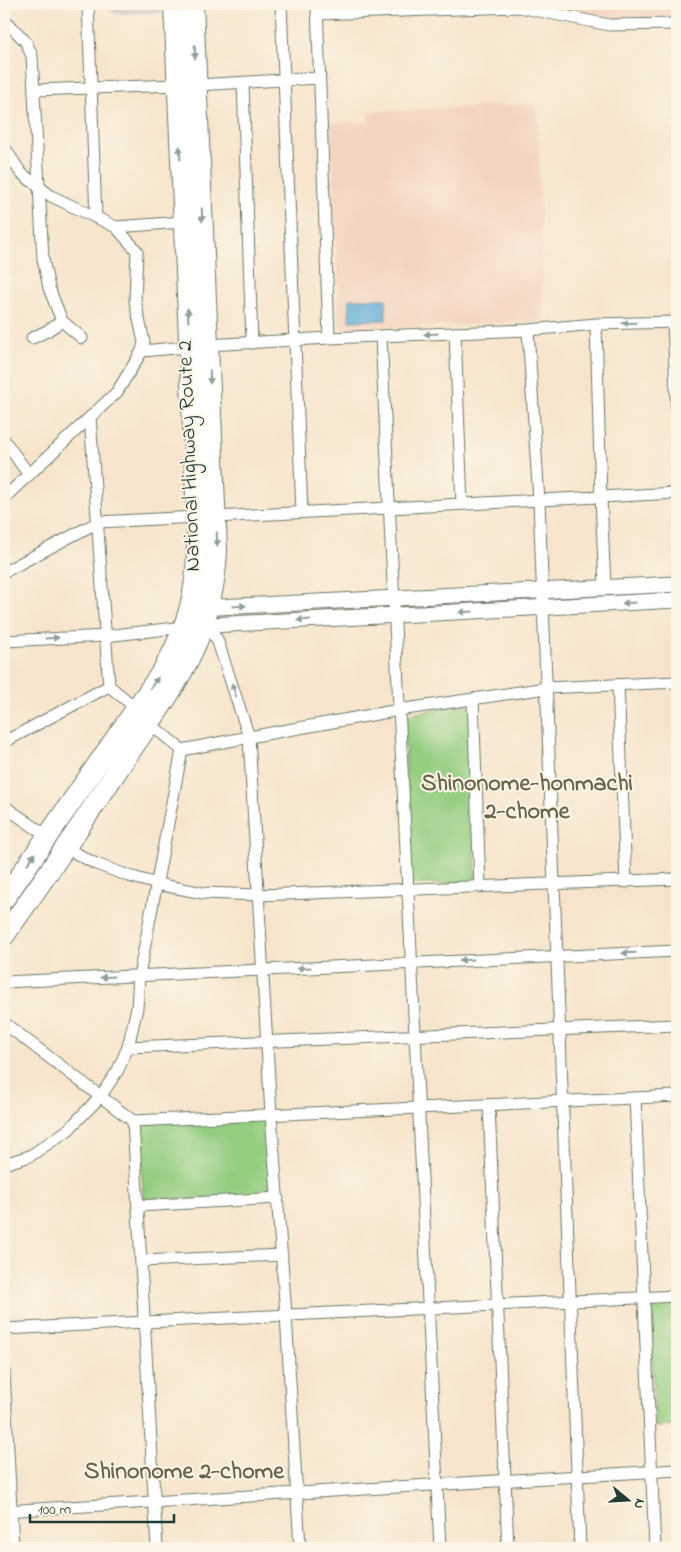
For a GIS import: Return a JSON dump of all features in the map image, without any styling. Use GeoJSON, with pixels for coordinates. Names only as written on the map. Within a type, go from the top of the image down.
{"type":"FeatureCollection","features":[{"type":"Feature","properties":{"kind":"highway","name":"National Highway Route 2"},"geometry":{"type":"LineString","coordinates":[[4,936],[66,848],[185,669],[216,563],[207,517],[187,85],[174,4]]}},
{"type":"Feature","properties":{"kind":"highway","name":"National Highway Route 2"},"geometry":{"type":"LineString","coordinates":[[193,4],[187,85],[183,222],[198,346]]}},
{"type":"Feature","properties":{"kind":"highway","name":"National Highway Route 2"},"geometry":{"type":"LineString","coordinates":[[4,900],[163,670],[184,627],[201,614]]}},
{"type":"Feature","properties":{"kind":"street"},"geometry":{"type":"LineString","coordinates":[[88,4],[96,218]]}},
{"type":"Feature","properties":{"kind":"street"},"geometry":{"type":"LineString","coordinates":[[281,4],[302,512]]}},
{"type":"Feature","properties":{"kind":"street"},"geometry":{"type":"LineString","coordinates":[[329,338],[317,9],[519,7],[609,25],[677,24]]}},
{"type":"Feature","properties":{"kind":"street"},"geometry":{"type":"LineString","coordinates":[[4,19],[26,42],[32,56],[43,259],[49,288],[62,321],[82,338]]}},
{"type":"Feature","properties":{"kind":"street"},"geometry":{"type":"LineString","coordinates":[[34,90],[319,78]]}},
{"type":"Feature","properties":{"kind":"street"},"geometry":{"type":"LineString","coordinates":[[243,82],[252,343]]}},
{"type":"Feature","properties":{"kind":"street"},"geometry":{"type":"LineString","coordinates":[[4,147],[21,173],[51,196],[116,227],[137,251],[135,301],[144,342],[142,351],[117,392],[4,498]]}},
{"type":"Feature","properties":{"kind":"street"},"geometry":{"type":"LineString","coordinates":[[116,227],[183,222]]}},
{"type":"Feature","properties":{"kind":"street"},"geometry":{"type":"LineString","coordinates":[[32,338],[48,331],[62,321]]}},
{"type":"Feature","properties":{"kind":"street"},"geometry":{"type":"LineString","coordinates":[[142,351],[329,338],[528,330],[596,324],[675,322],[677,414]]}},
{"type":"Feature","properties":{"kind":"street"},"geometry":{"type":"LineString","coordinates":[[596,324],[605,587]]}},
{"type":"Feature","properties":{"kind":"street"},"geometry":{"type":"LineString","coordinates":[[528,330],[539,501],[580,1548]]}},
{"type":"Feature","properties":{"kind":"street"},"geometry":{"type":"LineString","coordinates":[[455,333],[462,504]]}},
{"type":"Feature","properties":{"kind":"street"},"geometry":{"type":"LineString","coordinates":[[381,337],[440,1548]]}},
{"type":"Feature","properties":{"kind":"street"},"geometry":{"type":"LineString","coordinates":[[90,417],[109,686],[136,708]]}},
{"type":"Feature","properties":{"kind":"street"},"geometry":{"type":"LineString","coordinates":[[4,440],[29,475]]}},
{"type":"Feature","properties":{"kind":"street"},"geometry":{"type":"LineString","coordinates":[[4,572],[98,522],[677,493]]}},
{"type":"Feature","properties":{"kind":"street"},"geometry":{"type":"LineString","coordinates":[[201,614],[393,598],[677,584]]}},
{"type":"Feature","properties":{"kind":"street"},"geometry":{"type":"LineString","coordinates":[[201,614],[394,616],[677,600]]}},
{"type":"Feature","properties":{"kind":"street"},"geometry":{"type":"LineString","coordinates":[[201,614],[217,639],[249,737],[271,1114],[282,1255],[300,1548]]}},
{"type":"Feature","properties":{"kind":"street"},"geometry":{"type":"LineString","coordinates":[[4,641],[106,636],[184,627]]}},
{"type":"Feature","properties":{"kind":"street"},"geometry":{"type":"LineString","coordinates":[[182,750],[399,710],[546,688],[677,682]]}},
{"type":"Feature","properties":{"kind":"street"},"geometry":{"type":"LineString","coordinates":[[618,684],[626,882]]}},
{"type":"Feature","properties":{"kind":"street"},"geometry":{"type":"LineString","coordinates":[[4,742],[109,686]]}},
{"type":"Feature","properties":{"kind":"street"},"geometry":{"type":"LineString","coordinates":[[473,699],[480,887]]}},
{"type":"Feature","properties":{"kind":"street"},"geometry":{"type":"LineString","coordinates":[[149,723],[182,750]]}},
{"type":"Feature","properties":{"kind":"street"},"geometry":{"type":"LineString","coordinates":[[4,1164],[30,1156],[68,1130],[100,1098],[118,1070],[128,1048],[137,1008],[139,976],[182,750]]}},
{"type":"Feature","properties":{"kind":"street"},"geometry":{"type":"LineString","coordinates":[[4,806],[48,836]]}},
{"type":"Feature","properties":{"kind":"street"},"geometry":{"type":"LineString","coordinates":[[66,848],[96,864],[120,873],[157,884],[203,893],[258,895],[677,880]]}},
{"type":"Feature","properties":{"kind":"street"},"geometry":{"type":"LineString","coordinates":[[4,982],[677,951]]}},
{"type":"Feature","properties":{"kind":"street"},"geometry":{"type":"LineString","coordinates":[[4,1023],[100,1098],[133,1121],[677,1096]]}},
{"type":"Feature","properties":{"kind":"street"},"geometry":{"type":"LineString","coordinates":[[128,1048],[677,1025]]}},
{"type":"Feature","properties":{"kind":"street"},"geometry":{"type":"LineString","coordinates":[[635,1098],[655,1548]]}},
{"type":"Feature","properties":{"kind":"street"},"geometry":{"type":"LineString","coordinates":[[489,1105],[508,1548]]}},
{"type":"Feature","properties":{"kind":"street"},"geometry":{"type":"LineString","coordinates":[[133,1121],[157,1548]]}},
{"type":"Feature","properties":{"kind":"street"},"geometry":{"type":"LineString","coordinates":[[138,1206],[278,1198]]}},
{"type":"Feature","properties":{"kind":"street"},"geometry":{"type":"LineString","coordinates":[[141,1261],[282,1255]]}},
{"type":"Feature","properties":{"kind":"street"},"geometry":{"type":"LineString","coordinates":[[4,1329],[677,1296]]}},
{"type":"Feature","properties":{"kind":"street"},"geometry":{"type":"LineString","coordinates":[[4,1372],[8,1511],[13,1548]]}},
{"type":"Feature","properties":{"kind":"street"},"geometry":{"type":"LineString","coordinates":[[8,1511],[677,1470]]}},
{"type":"Feature","properties":{"kind":"shaded area"},"geometry":{"type":"Polygon","coordinates":[[[105,4],[162,4],[162,13],[115,14],[105,4]]]}},
{"type":"Feature","properties":{"kind":"shaded area"},"geometry":{"type":"Polygon","coordinates":[[[320,4],[481,4],[324,10],[320,7],[320,4]]]}},
{"type":"Feature","properties":{"kind":"shaded area"},"geometry":{"type":"Polygon","coordinates":[[[531,4],[677,4],[677,17],[612,19],[531,4]]]}},
{"type":"Feature","properties":{"kind":"shaded area"},"geometry":{"type":"Polygon","coordinates":[[[537,104],[544,321],[343,330],[340,327],[331,123],[369,122],[368,112],[537,104]]]}},
{"type":"Feature","properties":{"kind":"green space"},"geometry":{"type":"Polygon","coordinates":[[[465,704],[470,707],[476,880],[473,884],[411,884],[404,720],[407,715],[465,704]]]}},
{"type":"Feature","properties":{"kind":"green space"},"geometry":{"type":"Polygon","coordinates":[[[264,1119],[269,1121],[274,1191],[271,1195],[149,1201],[143,1197],[140,1128],[143,1124],[264,1119]]]}},
{"type":"Feature","properties":{"kind":"green space"},"geometry":{"type":"Polygon","coordinates":[[[677,1300],[677,1426],[655,1427],[650,1304],[652,1301],[677,1300]]]}},
{"type":"Feature","properties":{"kind":"water"},"geometry":{"type":"Polygon","coordinates":[[[349,299],[386,299],[386,320],[349,321],[349,299]]]}},
{"type":"Feature","properties":{"kind":"district","name":"Shinonome-honmachi 2-chome"},"geometry":{"type":"Point","coordinates":[527,796]}},
{"type":"Feature","properties":{"kind":"district","name":"Shinonome 2-chome"},"geometry":{"type":"Point","coordinates":[184,1470]}}]}
